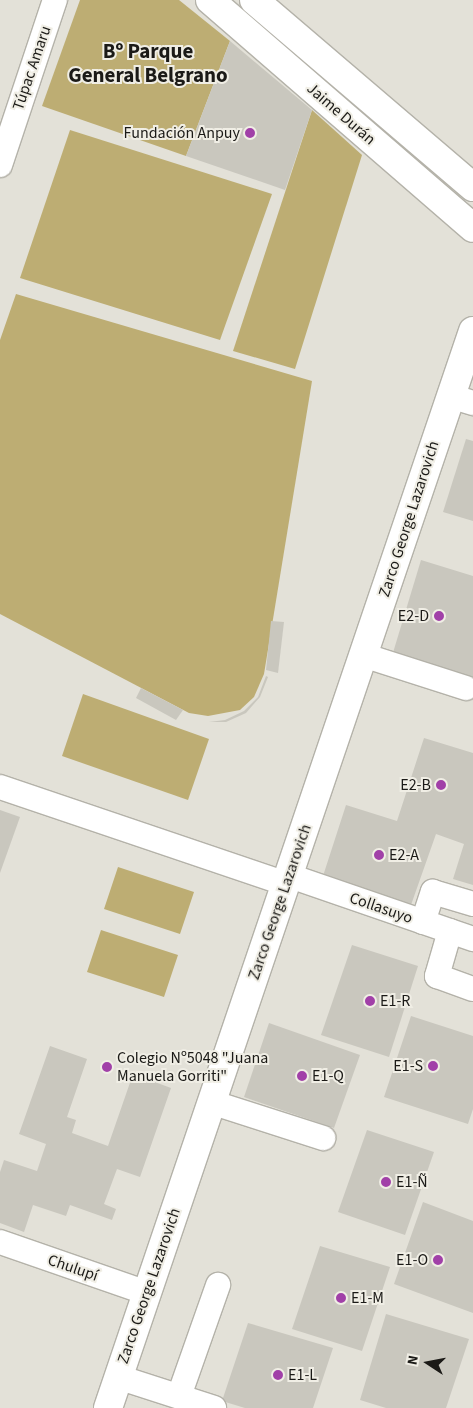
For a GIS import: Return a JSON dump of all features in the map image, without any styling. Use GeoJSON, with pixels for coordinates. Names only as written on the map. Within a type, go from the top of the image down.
{"type":"FeatureCollection","features":[{"type":"Feature","properties":{"kind":"street","name":"Túpac Amaru"},"geometry":{"type":"LineString","coordinates":[[2,151],[55,0]]}},
{"type":"Feature","properties":{"kind":"street","name":"Jaime Durán"},"geometry":{"type":"LineString","coordinates":[[210,0],[473,228]]}},
{"type":"Feature","properties":{"kind":"street"},"geometry":{"type":"LineString","coordinates":[[254,0],[473,187]]}},
{"type":"Feature","properties":{"kind":"street","name":"Zarco George Lazarovich"},"geometry":{"type":"LineString","coordinates":[[108,1408],[363,655],[461,399],[473,331]]}},
{"type":"Feature","properties":{"kind":"street"},"geometry":{"type":"LineString","coordinates":[[363,655],[466,688]]}},
{"type":"Feature","properties":{"kind":"street","name":"Collasuyo"},"geometry":{"type":"LineString","coordinates":[[0,787],[473,939]]}},
{"type":"Feature","properties":{"kind":"street"},"geometry":{"type":"LineString","coordinates":[[423,922],[433,892],[473,904]]}},
{"type":"Feature","properties":{"kind":"street"},"geometry":{"type":"LineString","coordinates":[[450,931],[437,976],[473,989]]}},
{"type":"Feature","properties":{"kind":"street"},"geometry":{"type":"LineString","coordinates":[[211,1102],[323,1138]]}},
{"type":"Feature","properties":{"kind":"street","name":"Chulupí"},"geometry":{"type":"LineString","coordinates":[[0,1242],[147,1293]]}},
{"type":"Feature","properties":{"kind":"street"},"geometry":{"type":"LineString","coordinates":[[179,1396],[218,1285]]}},
{"type":"Feature","properties":{"kind":"street"},"geometry":{"type":"LineString","coordinates":[[118,1377],[214,1408]]}},
{"type":"Feature","properties":{"kind":"shaded area"},"geometry":{"type":"Polygon","coordinates":[[[80,0],[179,0],[230,41],[186,156],[42,106],[80,0]]]}},
{"type":"Feature","properties":{"kind":"shaded area"},"geometry":{"type":"Polygon","coordinates":[[[312,110],[362,155],[295,369],[233,351],[312,110]]]}},
{"type":"Feature","properties":{"kind":"shaded area"},"geometry":{"type":"Polygon","coordinates":[[[70,130],[272,194],[220,340],[20,278],[70,130]]]}},
{"type":"Feature","properties":{"kind":"shaded area"},"geometry":{"type":"Polygon","coordinates":[[[16,294],[312,381],[264,674],[254,697],[240,710],[208,716],[189,713],[0,614],[0,340],[16,294]]]}},
{"type":"Feature","properties":{"kind":"shaded area"},"geometry":{"type":"Polygon","coordinates":[[[83,694],[209,739],[188,800],[62,756],[83,694]]]}},
{"type":"Feature","properties":{"kind":"shaded area"},"geometry":{"type":"Polygon","coordinates":[[[118,867],[194,892],[180,934],[104,909],[118,867]]]}},
{"type":"Feature","properties":{"kind":"shaded area"},"geometry":{"type":"Polygon","coordinates":[[[101,930],[178,955],[164,997],[87,972],[101,930]]]}},
{"type":"Feature","properties":{"kind":"building","name":"Fundación Anpuy"},"geometry":{"type":"Polygon","coordinates":[[[230,41],[312,110],[285,190],[186,156],[230,41]]]}},
{"type":"Feature","properties":{"kind":"building"},"geometry":{"type":"Polygon","coordinates":[[[466,439],[473,441],[473,521],[443,512],[466,439]]]}},
{"type":"Feature","properties":{"kind":"building","name":"E2-D"},"geometry":{"type":"Polygon","coordinates":[[[421,560],[473,576],[473,681],[392,656],[421,560]]]}},
{"type":"Feature","properties":{"kind":"building"},"geometry":{"type":"Polygon","coordinates":[[[271,621],[284,622],[278,673],[266,670],[271,621]]]}},
{"type":"Feature","properties":{"kind":"building"},"geometry":{"type":"Polygon","coordinates":[[[266,676],[268,677],[260,697],[246,713],[226,722],[209,722],[225,720],[244,711],[258,697],[266,676]]]}},
{"type":"Feature","properties":{"kind":"building"},"geometry":{"type":"Polygon","coordinates":[[[141,688],[183,710],[176,720],[136,698],[141,688]]]}},
{"type":"Feature","properties":{"kind":"building"},"geometry":{"type":"Polygon","coordinates":[[[424,738],[473,753],[473,885],[453,879],[464,844],[436,834],[411,905],[323,876],[346,805],[397,821],[424,738]]]}},
{"type":"Feature","properties":{"kind":"building"},"geometry":{"type":"Polygon","coordinates":[[[0,810],[20,817],[0,873],[0,810]]]}},
{"type":"Feature","properties":{"kind":"building","name":"E1-R"},"geometry":{"type":"Polygon","coordinates":[[[352,945],[418,966],[389,1057],[321,1035],[352,945]]]}},
{"type":"Feature","properties":{"kind":"building","name":"E1-S"},"geometry":{"type":"Polygon","coordinates":[[[411,1016],[473,1036],[473,1109],[468,1124],[384,1097],[411,1016]]]}},
{"type":"Feature","properties":{"kind":"building","name":"E1-Q"},"geometry":{"type":"Polygon","coordinates":[[[269,1023],[360,1055],[334,1128],[244,1097],[269,1023]]]}},
{"type":"Feature","properties":{"kind":"building"},"geometry":{"type":"Polygon","coordinates":[[[50,1046],[87,1059],[67,1117],[76,1120],[72,1133],[108,1146],[133,1074],[171,1088],[140,1177],[117,1169],[104,1204],[116,1209],[112,1220],[70,1205],[66,1216],[33,1205],[24,1232],[0,1223],[0,1172],[4,1160],[37,1171],[46,1144],[19,1134],[50,1046]]]}},
{"type":"Feature","properties":{"kind":"building","name":"E1-Ñ"},"geometry":{"type":"Polygon","coordinates":[[[367,1130],[434,1152],[405,1235],[338,1212],[367,1130]]]}},
{"type":"Feature","properties":{"kind":"building","name":"E1-O"},"geometry":{"type":"Polygon","coordinates":[[[423,1202],[473,1221],[473,1313],[394,1284],[423,1202]]]}},
{"type":"Feature","properties":{"kind":"building","name":"E1-M"},"geometry":{"type":"Polygon","coordinates":[[[320,1246],[390,1267],[362,1351],[292,1329],[320,1246]]]}},
{"type":"Feature","properties":{"kind":"building"},"geometry":{"type":"Polygon","coordinates":[[[386,1314],[469,1339],[446,1408],[386,1408],[360,1400],[386,1314]]]}},
{"type":"Feature","properties":{"kind":"building","name":"E1-L"},"geometry":{"type":"Polygon","coordinates":[[[248,1323],[333,1348],[313,1408],[245,1408],[222,1401],[248,1323]]]}},
{"type":"Feature","properties":{"kind":"place","name":"Fundación Anpuy"},"geometry":{"type":"Point","coordinates":[250,133]}},
{"type":"Feature","properties":{"kind":"place","name":"E2-D"},"geometry":{"type":"Point","coordinates":[439,616]}},
{"type":"Feature","properties":{"kind":"place","name":"E2-B"},"geometry":{"type":"Point","coordinates":[441,785]}},
{"type":"Feature","properties":{"kind":"place","name":"E2-A"},"geometry":{"type":"Point","coordinates":[379,855]}},
{"type":"Feature","properties":{"kind":"place","name":"E1-R"},"geometry":{"type":"Point","coordinates":[370,1001]}},
{"type":"Feature","properties":{"kind":"place","name":"E1-S"},"geometry":{"type":"Point","coordinates":[433,1066]}},
{"type":"Feature","properties":{"kind":"place","name":"Colegio Nº5048 \"Juana Manuela Gorriti\""},"geometry":{"type":"Point","coordinates":[107,1067]}},
{"type":"Feature","properties":{"kind":"place","name":"E1-Q"},"geometry":{"type":"Point","coordinates":[302,1076]}},
{"type":"Feature","properties":{"kind":"place","name":"E1-Ñ"},"geometry":{"type":"Point","coordinates":[386,1182]}},
{"type":"Feature","properties":{"kind":"place","name":"E1-O"},"geometry":{"type":"Point","coordinates":[438,1260]}},
{"type":"Feature","properties":{"kind":"place","name":"E1-M"},"geometry":{"type":"Point","coordinates":[341,1298]}},
{"type":"Feature","properties":{"kind":"place","name":"E1-L"},"geometry":{"type":"Point","coordinates":[278,1375]}},
{"type":"Feature","properties":{"kind":"district","name":"Bº Parque General Belgrano"},"geometry":{"type":"Point","coordinates":[148,63]}}]}
